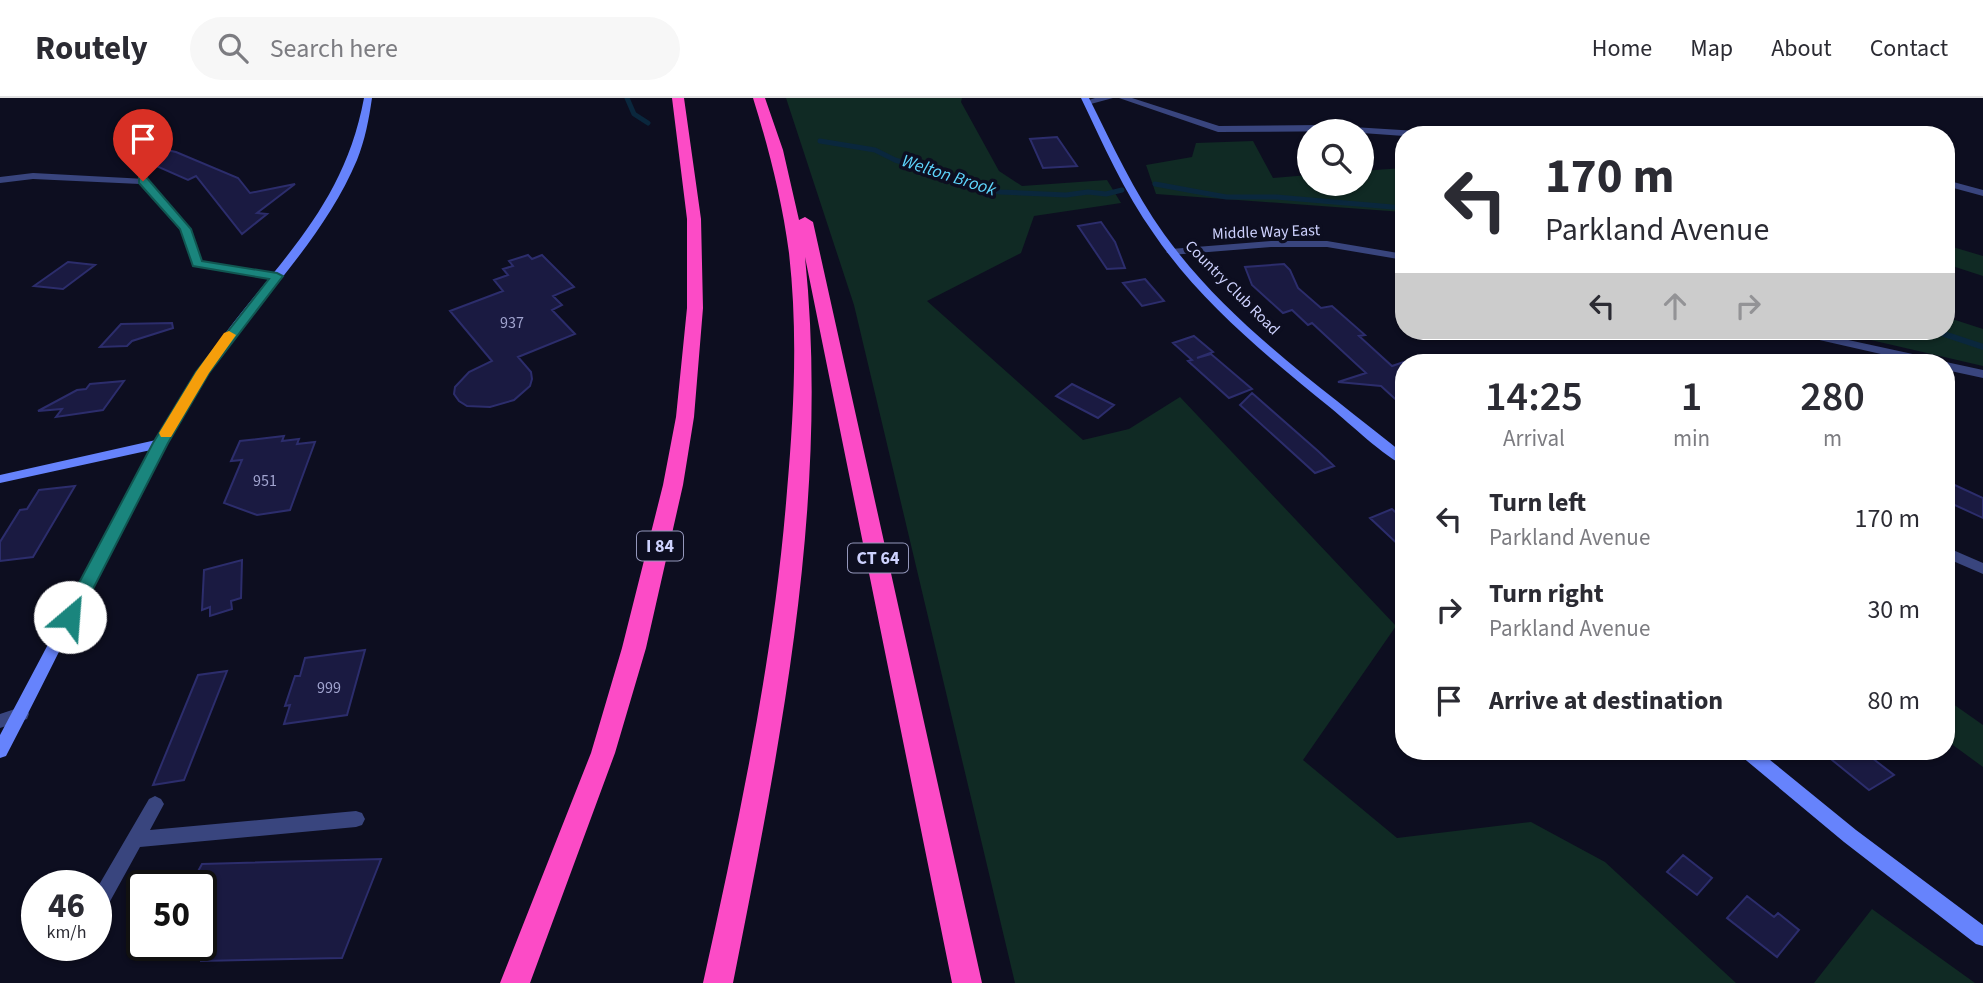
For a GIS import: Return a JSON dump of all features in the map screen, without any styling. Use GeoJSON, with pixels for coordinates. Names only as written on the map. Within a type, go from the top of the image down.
{"type":"FeatureCollection","features":[{"type":"Feature","properties":{"kind":"highway","name":"I 84"},"geometry":{"type":"LineString","coordinates":[[516,980],[603,753],[634,648],[673,485],[692,359],[696,273],[690,181],[678,98]]}},
{"type":"Feature","properties":{"kind":"highway"},"geometry":{"type":"LineString","coordinates":[[718,983],[764,760],[781,650],[799,481],[804,352],[803,299],[791,206],[773,137],[759,98]]}},
{"type":"Feature","properties":{"kind":"highway","name":"CT 64"},"geometry":{"type":"LineString","coordinates":[[773,137],[800,204],[811,243],[967,983]]}},
{"type":"Feature","properties":{"kind":"main road"},"geometry":{"type":"LineString","coordinates":[[0,751],[161,443],[203,372],[316,227],[342,183],[360,142],[368,98]]}},
{"type":"Feature","properties":{"kind":"main road","name":"Country Club Road"},"geometry":{"type":"LineString","coordinates":[[1086,100],[1134,196],[1171,252],[1249,335],[1395,454]]}},
{"type":"Feature","properties":{"kind":"main road"},"geometry":{"type":"LineString","coordinates":[[0,479],[161,443]]}},
{"type":"Feature","properties":{"kind":"main road"},"geometry":{"type":"LineString","coordinates":[[1758,760],[1850,836],[1983,937]]}},
{"type":"Feature","properties":{"kind":"street"},"geometry":{"type":"LineString","coordinates":[[1086,100],[1109,98]]}},
{"type":"Feature","properties":{"kind":"street"},"geometry":{"type":"LineString","coordinates":[[1123,98],[1218,129],[1321,128],[1395,133]]}},
{"type":"Feature","properties":{"kind":"street"},"geometry":{"type":"LineString","coordinates":[[0,180],[33,176],[143,181],[186,229],[197,264],[277,276]]}},
{"type":"Feature","properties":{"kind":"street"},"geometry":{"type":"LineString","coordinates":[[1955,185],[1983,193]]}},
{"type":"Feature","properties":{"kind":"street","name":"Middle Way East"},"geometry":{"type":"LineString","coordinates":[[1171,252],[1271,244],[1327,244],[1395,255]]}},
{"type":"Feature","properties":{"kind":"street"},"geometry":{"type":"LineString","coordinates":[[1833,340],[1895,354]]}},
{"type":"Feature","properties":{"kind":"street"},"geometry":{"type":"LineString","coordinates":[[1955,368],[1983,374]]}},
{"type":"Feature","properties":{"kind":"street"},"geometry":{"type":"LineString","coordinates":[[1955,556],[1983,569]]}},
{"type":"Feature","properties":{"kind":"street"},"geometry":{"type":"LineString","coordinates":[[0,721],[20,714]]}},
{"type":"Feature","properties":{"kind":"street"},"geometry":{"type":"LineString","coordinates":[[112,881],[155,804]]}},
{"type":"Feature","properties":{"kind":"street"},"geometry":{"type":"LineString","coordinates":[[137,839],[356,819]]}},
{"type":"Feature","properties":{"kind":"green space"},"geometry":{"type":"Polygon","coordinates":[[[786,98],[962,98],[961,102],[999,171],[1022,186],[1107,180],[1121,203],[1034,216],[1021,253],[927,301],[1083,440],[1129,429],[1180,397],[1395,625],[1303,760],[1397,838],[1531,822],[1605,862],[1736,983],[1015,983],[854,305],[786,98]]]}},
{"type":"Feature","properties":{"kind":"green space"},"geometry":{"type":"Polygon","coordinates":[[[1253,141],[1273,178],[1297,176],[1297,196],[1374,196],[1374,170],[1395,169],[1395,211],[1156,194],[1146,165],[1192,157],[1196,143],[1253,141]]]}},
{"type":"Feature","properties":{"kind":"green space"},"geometry":{"type":"Polygon","coordinates":[[[1955,248],[1983,256],[1983,276],[1955,267],[1955,248]]]}},
{"type":"Feature","properties":{"kind":"green space"},"geometry":{"type":"Polygon","coordinates":[[[1955,320],[1983,329],[1983,366],[1955,360],[1955,354],[1931,354],[1871,340],[1955,340],[1955,320]]]}},
{"type":"Feature","properties":{"kind":"green space"},"geometry":{"type":"Polygon","coordinates":[[[1955,705],[1983,725],[1983,767],[1955,747],[1955,705]]]}},
{"type":"Feature","properties":{"kind":"green space"},"geometry":{"type":"Polygon","coordinates":[[[1872,909],[1975,983],[1814,983],[1872,909]]]}},
{"type":"Feature","properties":{"kind":"building"},"geometry":{"type":"Polygon","coordinates":[[[1057,137],[1077,166],[1043,168],[1030,139],[1057,137]]]}},
{"type":"Feature","properties":{"kind":"building"},"geometry":{"type":"Polygon","coordinates":[[[123,141],[176,152],[238,178],[250,193],[295,184],[257,213],[267,214],[242,234],[196,176],[188,180],[120,150],[123,141]]]}},
{"type":"Feature","properties":{"kind":"building"},"geometry":{"type":"Polygon","coordinates":[[[1101,222],[1115,242],[1125,268],[1107,269],[1078,226],[1101,222]]]}},
{"type":"Feature","properties":{"kind":"building"},"geometry":{"type":"Polygon","coordinates":[[[528,255],[532,259],[542,255],[574,287],[553,296],[562,305],[552,310],[575,334],[518,357],[531,372],[532,379],[530,386],[514,400],[490,407],[467,406],[454,394],[455,387],[469,372],[492,361],[450,311],[503,291],[494,280],[508,275],[503,269],[513,266],[509,261],[528,255]]]}},
{"type":"Feature","properties":{"kind":"building"},"geometry":{"type":"Polygon","coordinates":[[[68,262],[95,265],[63,289],[34,286],[68,262]]]}},
{"type":"Feature","properties":{"kind":"building"},"geometry":{"type":"Polygon","coordinates":[[[1284,264],[1290,270],[1298,288],[1321,308],[1332,306],[1365,335],[1359,336],[1392,366],[1395,365],[1395,399],[1381,386],[1338,382],[1366,373],[1312,323],[1308,325],[1292,310],[1283,313],[1252,285],[1245,267],[1284,264]]]}},
{"type":"Feature","properties":{"kind":"building"},"geometry":{"type":"Polygon","coordinates":[[[1145,279],[1164,301],[1142,306],[1123,283],[1145,279]]]}},
{"type":"Feature","properties":{"kind":"building"},"geometry":{"type":"Polygon","coordinates":[[[172,323],[173,328],[132,341],[127,346],[100,347],[121,324],[172,323]]]}},
{"type":"Feature","properties":{"kind":"building"},"geometry":{"type":"Polygon","coordinates":[[[1194,336],[1213,352],[1197,358],[1211,354],[1252,389],[1229,398],[1188,361],[1192,360],[1173,343],[1194,336]]]}},
{"type":"Feature","properties":{"kind":"building"},"geometry":{"type":"Polygon","coordinates":[[[124,381],[103,410],[56,417],[62,409],[38,411],[77,390],[86,389],[90,384],[124,381]]]}},
{"type":"Feature","properties":{"kind":"building"},"geometry":{"type":"Polygon","coordinates":[[[1072,384],[1114,405],[1098,418],[1056,396],[1072,384]]]}},
{"type":"Feature","properties":{"kind":"building"},"geometry":{"type":"Polygon","coordinates":[[[1252,393],[1334,466],[1315,473],[1240,405],[1252,393]]]}},
{"type":"Feature","properties":{"kind":"building"},"geometry":{"type":"Polygon","coordinates":[[[284,436],[282,441],[299,439],[297,444],[315,442],[290,510],[257,515],[224,503],[242,460],[231,461],[240,441],[284,436]]]}},
{"type":"Feature","properties":{"kind":"building"},"geometry":{"type":"Polygon","coordinates":[[[1955,485],[1983,498],[1983,518],[1955,505],[1955,485]]]}},
{"type":"Feature","properties":{"kind":"building"},"geometry":{"type":"Polygon","coordinates":[[[75,486],[33,557],[0,561],[0,542],[20,510],[27,509],[39,490],[75,486]]]}},
{"type":"Feature","properties":{"kind":"building"},"geometry":{"type":"Polygon","coordinates":[[[1392,509],[1395,512],[1395,542],[1370,518],[1392,509]]]}},
{"type":"Feature","properties":{"kind":"building"},"geometry":{"type":"Polygon","coordinates":[[[242,560],[241,598],[231,601],[232,609],[210,616],[210,607],[202,610],[204,570],[242,560]]]}},
{"type":"Feature","properties":{"kind":"building"},"geometry":{"type":"Polygon","coordinates":[[[365,650],[347,715],[284,724],[290,705],[285,706],[295,676],[300,676],[305,658],[365,650]]]}},
{"type":"Feature","properties":{"kind":"building"},"geometry":{"type":"Polygon","coordinates":[[[227,671],[184,780],[153,785],[198,675],[227,671]]]}},
{"type":"Feature","properties":{"kind":"building"},"geometry":{"type":"Polygon","coordinates":[[[1832,760],[1875,760],[1894,775],[1869,790],[1832,760]]]}},
{"type":"Feature","properties":{"kind":"building"},"geometry":{"type":"Polygon","coordinates":[[[1683,855],[1712,878],[1697,895],[1667,872],[1683,855]]]}},
{"type":"Feature","properties":{"kind":"building"},"geometry":{"type":"Polygon","coordinates":[[[381,859],[342,958],[217,961],[217,870],[199,870],[202,864],[381,859]]]}},
{"type":"Feature","properties":{"kind":"building"},"geometry":{"type":"Polygon","coordinates":[[[1747,896],[1774,917],[1778,913],[1799,930],[1777,957],[1727,918],[1747,896]]]}},
{"type":"Feature","properties":{"kind":"waterway","name":"Welton Brook"},"geometry":{"type":"LineString","coordinates":[[627,98],[634,114],[648,123]]}},
{"type":"Feature","properties":{"kind":"waterway","name":"Welton Brook"},"geometry":{"type":"LineString","coordinates":[[820,141],[875,150],[895,160],[1000,192],[1066,195],[1088,192],[1106,194],[1122,190]]}},
{"type":"Feature","properties":{"kind":"waterway","name":"Welton Brook"},"geometry":{"type":"LineString","coordinates":[[1155,184],[1226,197],[1276,197],[1395,207]]}},
{"type":"Feature","properties":{"kind":"waterway","name":"Welton Brook"},"geometry":{"type":"LineString","coordinates":[[1955,338],[1983,347]]}},
{"type":"Feature","properties":{"kind":"slow traffic"},"geometry":{"type":"LineString","coordinates":[[166,433],[229,335]]}},
{"type":"Feature","properties":{"kind":"route"},"geometry":{"type":"LineString","coordinates":[[70,617],[180,409],[238,324],[277,276],[197,264],[186,229],[143,181]]}}]}
